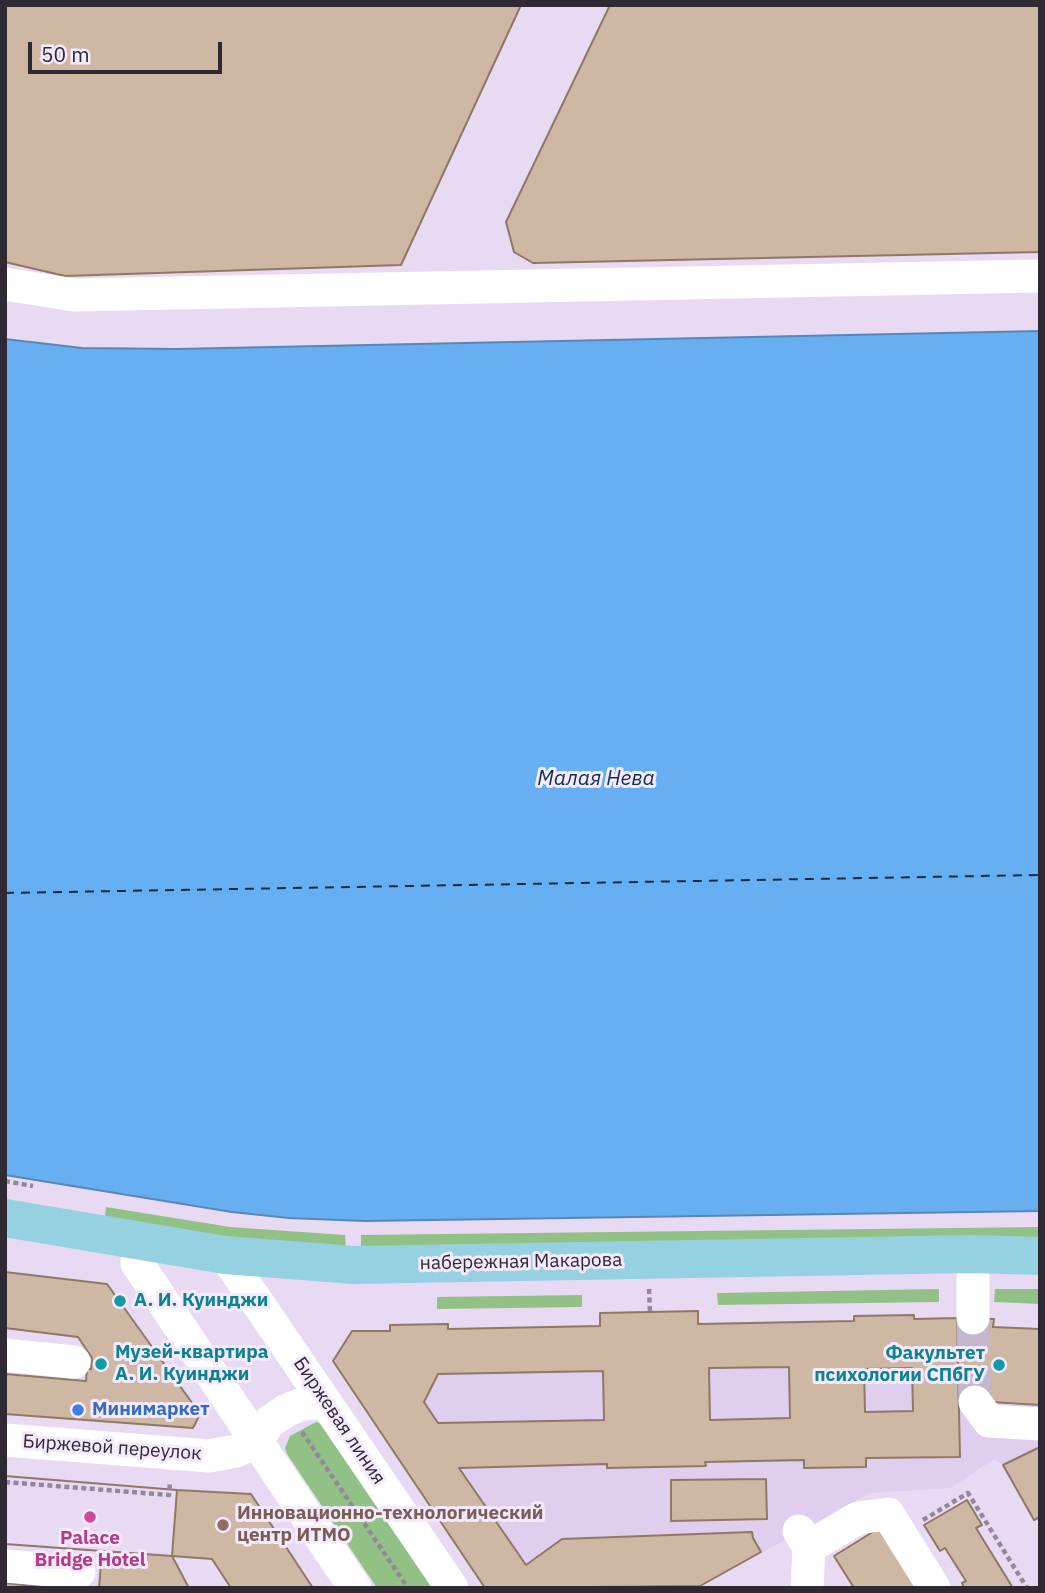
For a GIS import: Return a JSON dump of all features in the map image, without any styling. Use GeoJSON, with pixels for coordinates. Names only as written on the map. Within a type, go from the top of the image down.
{"type":"FeatureCollection","features":[{"type":"Feature","properties":{"kind":"main road","name":"набережная Макарова"},"geometry":{"type":"LineString","coordinates":[[5,1219],[138,1253]]}},
{"type":"Feature","properties":{"kind":"main road","name":"набережная Макарова"},"geometry":{"type":"LineString","coordinates":[[5,1242],[138,1253],[354,1286],[649,1297],[973,1278],[1040,1279]]}},
{"type":"Feature","properties":{"kind":"main road","name":"набережная Макарова"},"geometry":{"type":"LineString","coordinates":[[232,1267],[958,1254],[1040,1256]]}},
{"type":"Feature","properties":{"kind":"street"},"geometry":{"type":"LineString","coordinates":[[5,284],[74,295],[1040,276]]}},
{"type":"Feature","properties":{"kind":"street"},"geometry":{"type":"LineString","coordinates":[[138,1253],[256,1442],[355,1588]]}},
{"type":"Feature","properties":{"kind":"street","name":"Биржевая линия"},"geometry":{"type":"LineString","coordinates":[[232,1267],[452,1588]]}},
{"type":"Feature","properties":{"kind":"street"},"geometry":{"type":"LineString","coordinates":[[973,1278],[973,1318]]}},
{"type":"Feature","properties":{"kind":"street"},"geometry":{"type":"LineString","coordinates":[[5,1355],[75,1362]]}},
{"type":"Feature","properties":{"kind":"street"},"geometry":{"type":"LineString","coordinates":[[256,1442],[269,1422],[287,1410],[303,1404],[325,1402]]}},
{"type":"Feature","properties":{"kind":"street"},"geometry":{"type":"LineString","coordinates":[[975,1402],[989,1421],[1040,1424]]}},
{"type":"Feature","properties":{"kind":"street","name":"Биржевой переулок"},"geometry":{"type":"LineString","coordinates":[[5,1440],[209,1455],[236,1451],[256,1442]]}},
{"type":"Feature","properties":{"kind":"street"},"geometry":{"type":"LineString","coordinates":[[807,1588],[804,1539],[858,1518],[888,1514],[934,1588]]}},
{"type":"Feature","properties":{"kind":"street"},"geometry":{"type":"LineString","coordinates":[[5,1566],[79,1572]]}},
{"type":"Feature","properties":{"kind":"path"},"geometry":{"type":"LineString","coordinates":[[5,1181],[33,1186]]}},
{"type":"Feature","properties":{"kind":"path"},"geometry":{"type":"LineString","coordinates":[[300,1429],[408,1588]]}},
{"type":"Feature","properties":{"kind":"path"},"geometry":{"type":"LineString","coordinates":[[5,1482],[169,1495]]}},
{"type":"Feature","properties":{"kind":"path"},"geometry":{"type":"LineString","coordinates":[[900,1533],[968,1493],[1027,1588]]}},
{"type":"Feature","properties":{"kind":"shaded area"},"geometry":{"type":"Polygon","coordinates":[[[698,1311],[698,1324],[853,1321],[854,1316],[914,1315],[914,1319],[994,1319],[994,1327],[1040,1329],[1040,1447],[1003,1465],[994,1459],[951,1488],[870,1493],[698,1588],[485,1588],[352,1331],[389,1331],[390,1325],[448,1324],[448,1329],[600,1327],[600,1313],[698,1311]]]}},
{"type":"Feature","properties":{"kind":"green space"},"geometry":{"type":"Polygon","coordinates":[[[106,1207],[230,1227],[345,1235],[346,1248],[285,1246],[104,1223],[106,1207]]]}},
{"type":"Feature","properties":{"kind":"green space"},"geometry":{"type":"Polygon","coordinates":[[[1040,1227],[1040,1241],[361,1248],[361,1235],[1040,1227]]]}},
{"type":"Feature","properties":{"kind":"green space"},"geometry":{"type":"Polygon","coordinates":[[[939,1289],[939,1302],[718,1305],[717,1293],[939,1289]]]}},
{"type":"Feature","properties":{"kind":"green space"},"geometry":{"type":"Polygon","coordinates":[[[995,1289],[1040,1289],[1040,1304],[994,1302],[995,1289]]]}},
{"type":"Feature","properties":{"kind":"green space"},"geometry":{"type":"Polygon","coordinates":[[[582,1295],[582,1307],[437,1309],[437,1297],[582,1295]]]}},
{"type":"Feature","properties":{"kind":"green space"},"geometry":{"type":"Polygon","coordinates":[[[316,1422],[323,1423],[438,1588],[377,1588],[287,1454],[285,1448],[290,1436],[316,1422]]]}},
{"type":"Feature","properties":{"kind":"water","name":"Малая Нева"},"geometry":{"type":"Polygon","coordinates":[[[1040,331],[1040,1211],[365,1221],[289,1218],[232,1212],[5,1175],[5,339],[82,348],[177,349],[1040,331]]]}},
{"type":"Feature","properties":{"kind":"building"},"geometry":{"type":"Polygon","coordinates":[[[5,5],[521,5],[401,265],[65,276],[5,262],[5,5]]]}},
{"type":"Feature","properties":{"kind":"building"},"geometry":{"type":"Polygon","coordinates":[[[610,5],[1040,5],[1040,252],[533,263],[514,252],[506,222],[610,5]]]}},
{"type":"Feature","properties":{"kind":"building"},"geometry":{"type":"Polygon","coordinates":[[[5,1272],[107,1284],[200,1414],[193,1428],[5,1414],[5,1374],[86,1381],[92,1358],[78,1337],[5,1328],[5,1272]]]}},
{"type":"Feature","properties":{"kind":"building"},"geometry":{"type":"Polygon","coordinates":[[[698,1311],[698,1324],[854,1321],[854,1316],[914,1315],[914,1319],[957,1318],[960,1457],[866,1458],[866,1467],[804,1468],[804,1460],[705,1462],[706,1466],[607,1468],[607,1464],[459,1468],[526,1565],[562,1539],[752,1532],[761,1552],[700,1586],[485,1588],[333,1361],[352,1331],[390,1331],[390,1325],[448,1324],[448,1329],[600,1326],[600,1313],[698,1311]],[[789,1367],[709,1368],[710,1420],[790,1418],[789,1367]],[[912,1368],[864,1369],[865,1412],[913,1411],[912,1368]],[[603,1371],[438,1374],[424,1402],[438,1423],[604,1420],[603,1371]]]}},
{"type":"Feature","properties":{"kind":"building","name":"Факультет психологии СПбГУ"},"geometry":{"type":"Polygon","coordinates":[[[957,1318],[994,1319],[993,1327],[1040,1329],[1040,1405],[959,1400],[957,1318]]]}},
{"type":"Feature","properties":{"kind":"building"},"geometry":{"type":"Polygon","coordinates":[[[1040,1447],[1040,1517],[1034,1520],[1003,1465],[1040,1447]]]}},
{"type":"Feature","properties":{"kind":"building","name":"Palace Bridge Hotel"},"geometry":{"type":"Polygon","coordinates":[[[5,1476],[177,1490],[172,1556],[5,1544],[5,1476]]]}},
{"type":"Feature","properties":{"kind":"building","name":"Palace Bridge Hotel"},"geometry":{"type":"Polygon","coordinates":[[[5,1476],[177,1490],[172,1556],[189,1588],[99,1588],[102,1551],[5,1544],[5,1476]]]}},
{"type":"Feature","properties":{"kind":"building"},"geometry":{"type":"Polygon","coordinates":[[[766,1479],[767,1519],[671,1521],[671,1480],[766,1479]]]}},
{"type":"Feature","properties":{"kind":"building","name":"Инновационно-технологический центр ИТМО"},"geometry":{"type":"Polygon","coordinates":[[[177,1490],[251,1494],[313,1588],[231,1588],[212,1559],[172,1556],[177,1490]]]}},
{"type":"Feature","properties":{"kind":"building"},"geometry":{"type":"Polygon","coordinates":[[[967,1500],[982,1525],[976,1528],[1013,1588],[964,1588],[962,1583],[966,1581],[945,1548],[940,1551],[924,1525],[967,1500]]]}},
{"type":"Feature","properties":{"kind":"building"},"geometry":{"type":"Polygon","coordinates":[[[879,1528],[916,1588],[854,1588],[834,1556],[879,1528]]]}},
{"type":"Feature","properties":{"kind":"building","name":"Palace Bridge Hotel"},"geometry":{"type":"Polygon","coordinates":[[[5,1583],[51,1588],[5,1588],[5,1583]]]}},
{"type":"Feature","properties":{"kind":"ferry route"},"geometry":{"type":"LineString","coordinates":[[5,893],[1040,875]]}},
{"type":"Feature","properties":{"kind":"tunnel"},"geometry":{"type":"LineString","coordinates":[[973,1318],[975,1402]]}},
{"type":"Feature","properties":{"kind":"place","name":"А. И. Куинджи"},"geometry":{"type":"Point","coordinates":[120,1301]}},
{"type":"Feature","properties":{"kind":"place","name":"Музей-квартира А. И. Куинджи"},"geometry":{"type":"Point","coordinates":[101,1364]}},
{"type":"Feature","properties":{"kind":"place","name":"Факультет психологии СПбГУ"},"geometry":{"type":"Point","coordinates":[999,1365]}},
{"type":"Feature","properties":{"kind":"place","name":"Минимаркет"},"geometry":{"type":"Point","coordinates":[78,1410]}},
{"type":"Feature","properties":{"kind":"place","name":"Palace Bridge Hotel"},"geometry":{"type":"Point","coordinates":[90,1517]}},
{"type":"Feature","properties":{"kind":"place","name":"Инновационно-технологический центр ИТМО"},"geometry":{"type":"Point","coordinates":[223,1525]}}]}
